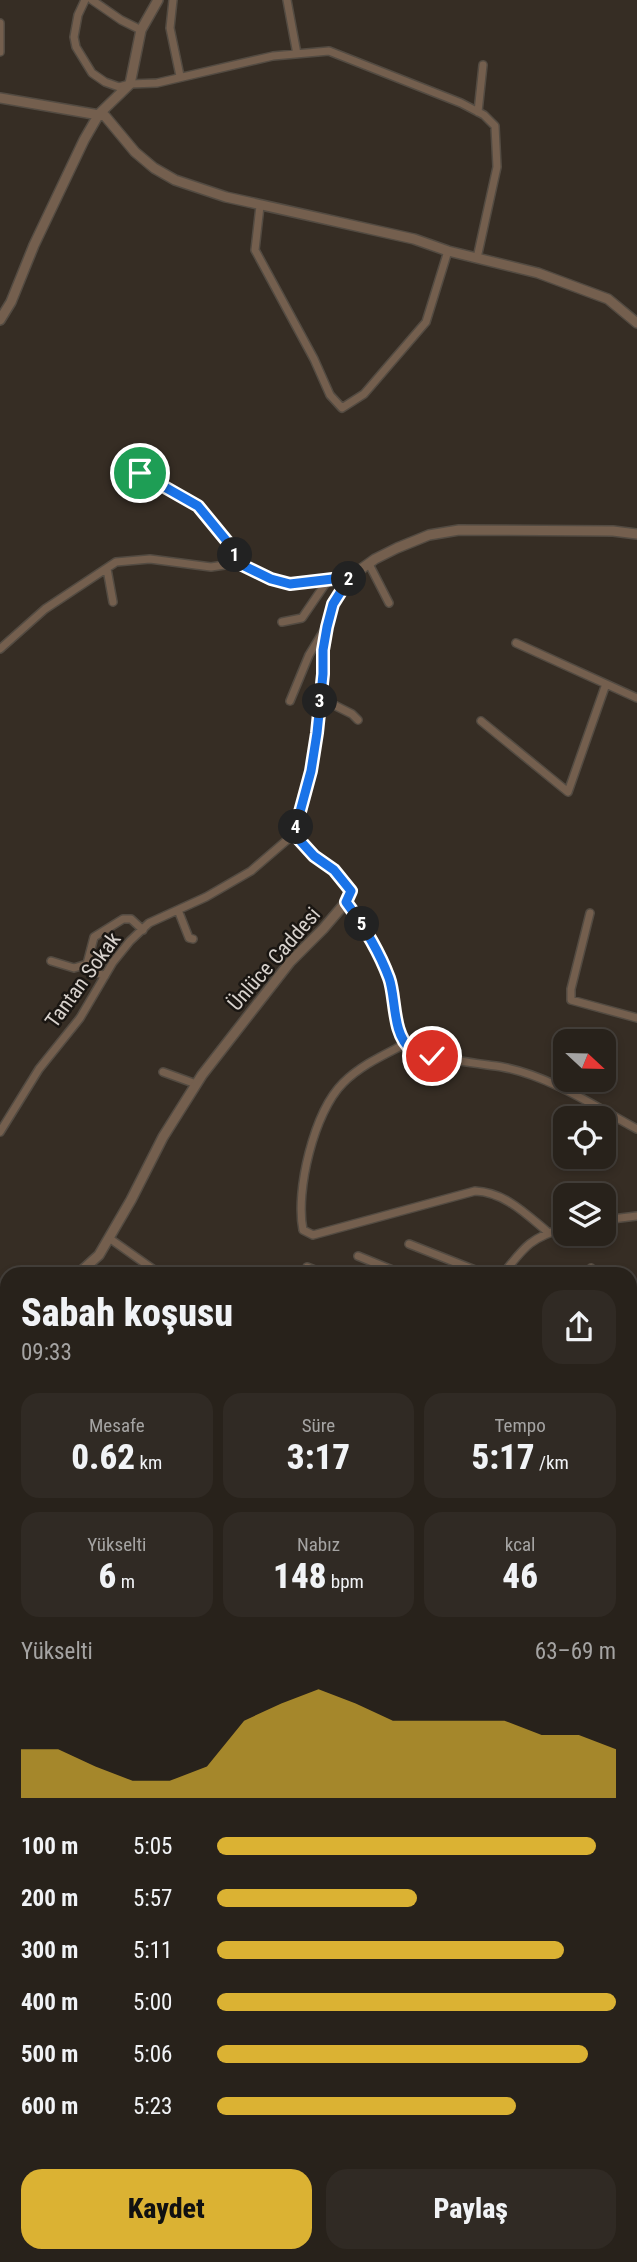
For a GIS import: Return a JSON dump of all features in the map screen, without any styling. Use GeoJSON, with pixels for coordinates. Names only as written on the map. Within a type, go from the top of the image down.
{"type":"FeatureCollection","features":[{"type":"Feature","properties":{"kind":"street"},"geometry":{"type":"LineString","coordinates":[[85,0],[78,15],[74,37],[76,47],[92,73],[118,87],[157,83],[273,56],[329,51],[478,112],[495,126],[497,167],[477,258]]}},
{"type":"Feature","properties":{"kind":"street"},"geometry":{"type":"LineString","coordinates":[[92,0],[141,30]]}},
{"type":"Feature","properties":{"kind":"street"},"geometry":{"type":"LineString","coordinates":[[0,320],[11,302],[39,233],[99,114],[130,84],[141,30],[158,0]]}},
{"type":"Feature","properties":{"kind":"street"},"geometry":{"type":"LineString","coordinates":[[173,0],[170,28],[180,76]]}},
{"type":"Feature","properties":{"kind":"street"},"geometry":{"type":"LineString","coordinates":[[287,0],[297,54]]}},
{"type":"Feature","properties":{"kind":"street"},"geometry":{"type":"LineString","coordinates":[[0,23],[0,52]]}},
{"type":"Feature","properties":{"kind":"street"},"geometry":{"type":"LineString","coordinates":[[478,112],[483,65]]}},
{"type":"Feature","properties":{"kind":"street"},"geometry":{"type":"LineString","coordinates":[[0,98],[105,116],[135,152],[154,168],[176,180],[260,206],[414,239],[448,251],[538,273],[608,299],[637,323]]}},
{"type":"Feature","properties":{"kind":"street"},"geometry":{"type":"LineString","coordinates":[[260,206],[255,250],[331,395],[342,408],[364,394],[425,322],[448,251]]}},
{"type":"Feature","properties":{"kind":"street"},"geometry":{"type":"LineString","coordinates":[[150,458],[140,473],[198,506],[230,545],[238,563]]}},
{"type":"Feature","properties":{"kind":"street"},"geometry":{"type":"LineString","coordinates":[[294,834],[311,771],[327,627],[333,604],[350,577],[397,548],[429,535],[459,530],[613,531],[637,534]]}},
{"type":"Feature","properties":{"kind":"street"},"geometry":{"type":"LineString","coordinates":[[0,649],[45,610],[116,562],[150,559],[211,566],[238,563],[271,579],[290,584],[350,577]]}},
{"type":"Feature","properties":{"kind":"street"},"geometry":{"type":"LineString","coordinates":[[369,564],[389,603]]}},
{"type":"Feature","properties":{"kind":"street"},"geometry":{"type":"LineString","coordinates":[[107,569],[113,602]]}},
{"type":"Feature","properties":{"kind":"street"},"geometry":{"type":"LineString","coordinates":[[282,622],[302,618],[328,580]]}},
{"type":"Feature","properties":{"kind":"street"},"geometry":{"type":"LineString","coordinates":[[290,701],[309,655],[327,627]]}},
{"type":"Feature","properties":{"kind":"street"},"geometry":{"type":"LineString","coordinates":[[516,643],[637,698]]}},
{"type":"Feature","properties":{"kind":"street"},"geometry":{"type":"LineString","coordinates":[[481,721],[568,792],[606,684]]}},
{"type":"Feature","properties":{"kind":"street"},"geometry":{"type":"LineString","coordinates":[[320,698],[352,714],[358,720]]}},
{"type":"Feature","properties":{"kind":"street","name":"Ünlüce Caddesi"},"geometry":{"type":"LineString","coordinates":[[86,1267],[99,1255],[163,1137],[196,1084],[290,962],[346,902],[351,891],[344,881],[314,856],[294,834]]}},
{"type":"Feature","properties":{"kind":"street","name":"Tantan Sokak"},"geometry":{"type":"LineString","coordinates":[[0,1132],[39,1069],[80,1018],[113,962],[149,923],[206,897],[251,871],[294,834]]}},
{"type":"Feature","properties":{"kind":"street"},"geometry":{"type":"LineString","coordinates":[[346,902],[360,921],[390,979],[394,1013],[403,1038],[411,1049],[432,1056],[536,1075],[637,1129]]}},
{"type":"Feature","properties":{"kind":"street"},"geometry":{"type":"LineString","coordinates":[[178,910],[189,938],[193,939]]}},
{"type":"Feature","properties":{"kind":"street"},"geometry":{"type":"LineString","coordinates":[[590,913],[571,989],[571,1000],[637,1018]]}},
{"type":"Feature","properties":{"kind":"street"},"geometry":{"type":"LineString","coordinates":[[87,964],[94,937],[123,919],[131,919],[143,930]]}},
{"type":"Feature","properties":{"kind":"street"},"geometry":{"type":"LineString","coordinates":[[51,961],[74,968],[87,964]]}},
{"type":"Feature","properties":{"kind":"street"},"geometry":{"type":"LineString","coordinates":[[87,964],[95,972],[105,976]]}},
{"type":"Feature","properties":{"kind":"street"},"geometry":{"type":"LineString","coordinates":[[407,1043],[368,1063],[342,1084],[332,1098],[306,1162],[300,1202],[303,1230],[313,1235],[475,1191],[486,1191],[511,1203],[549,1233]]}},
{"type":"Feature","properties":{"kind":"street"},"geometry":{"type":"LineString","coordinates":[[163,1072],[196,1084]]}},
{"type":"Feature","properties":{"kind":"street"},"geometry":{"type":"LineString","coordinates":[[616,1219],[637,1216]]}},
{"type":"Feature","properties":{"kind":"street"},"geometry":{"type":"LineString","coordinates":[[509,1267],[536,1238],[553,1232]]}},
{"type":"Feature","properties":{"kind":"street"},"geometry":{"type":"LineString","coordinates":[[109,1238],[150,1267]]}},
{"type":"Feature","properties":{"kind":"street"},"geometry":{"type":"LineString","coordinates":[[409,1244],[467,1267]]}},
{"type":"Feature","properties":{"kind":"street"},"geometry":{"type":"LineString","coordinates":[[358,1256],[385,1267]]}},
{"type":"Feature","properties":{"kind":"route"},"geometry":{"type":"LineString","coordinates":[[140,473],[198,506],[230,545],[238,563],[271,579],[290,584],[350,577],[333,604],[327,627],[311,771],[294,834],[314,856],[334,870],[351,891],[346,902],[360,921],[390,979],[394,1013],[403,1038],[411,1049],[432,1056]]}}]}
